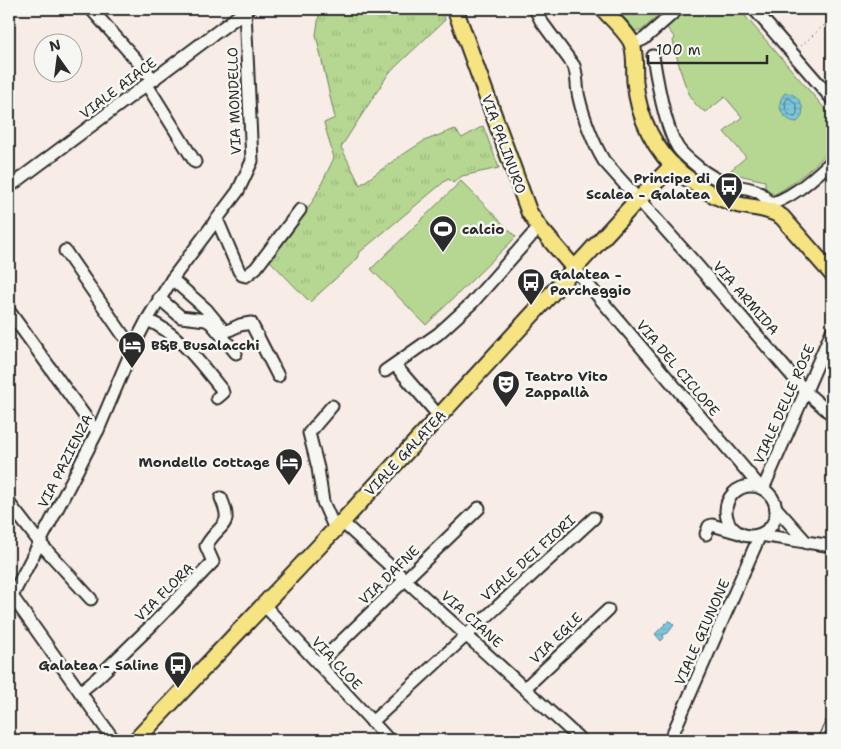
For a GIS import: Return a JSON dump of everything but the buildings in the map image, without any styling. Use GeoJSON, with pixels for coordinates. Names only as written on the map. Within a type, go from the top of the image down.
{"type":"FeatureCollection","features":[{"type":"Feature","properties":{"kind":"main road","name":"VIA PALINURO"},"geometry":{"type":"LineString","coordinates":[[455,9],[529,212],[539,227],[574,268]]}},
{"type":"Feature","properties":{"kind":"main road"},"geometry":{"type":"LineString","coordinates":[[603,9],[631,41],[634,52],[636,91],[640,106],[650,134],[670,163],[689,180],[713,195],[739,204],[764,206],[782,217],[832,274]]}},
{"type":"Feature","properties":{"kind":"main road","name":"VIALE GALATEA"},"geometry":{"type":"LineString","coordinates":[[136,740],[338,526],[670,163]]}},
{"type":"Feature","properties":{"kind":"street"},"geometry":{"type":"LineString","coordinates":[[91,9],[151,83],[195,162]]}},
{"type":"Feature","properties":{"kind":"street","name":"VIA ARMIDA"},"geometry":{"type":"LineString","coordinates":[[535,9],[574,66],[577,75],[579,98],[600,155],[806,392],[832,416]]}},
{"type":"Feature","properties":{"kind":"street"},"geometry":{"type":"LineString","coordinates":[[631,41],[635,42],[644,39],[678,9]]}},
{"type":"Feature","properties":{"kind":"street"},"geometry":{"type":"LineString","coordinates":[[754,9],[832,100]]}},
{"type":"Feature","properties":{"kind":"street","name":"VIALE AIACE"},"geometry":{"type":"LineString","coordinates":[[9,187],[151,83],[246,10]]}},
{"type":"Feature","properties":{"kind":"street","name":"VIA MONDELLO"},"geometry":{"type":"LineString","coordinates":[[238,191],[252,161],[246,10]]}},
{"type":"Feature","properties":{"kind":"street"},"geometry":{"type":"LineString","coordinates":[[653,56],[668,126],[679,149],[708,175],[726,184],[763,194],[764,206],[786,199],[796,193],[832,161]]}},
{"type":"Feature","properties":{"kind":"street"},"geometry":{"type":"LineString","coordinates":[[670,163],[679,149]]}},
{"type":"Feature","properties":{"kind":"street"},"geometry":{"type":"LineString","coordinates":[[9,178],[36,168]]}},
{"type":"Feature","properties":{"kind":"street","name":"VIA PAZIENZA"},"geometry":{"type":"LineString","coordinates":[[114,740],[10,599],[98,430],[134,346],[159,298],[238,191]]}},
{"type":"Feature","properties":{"kind":"street"},"geometry":{"type":"LineString","coordinates":[[215,221],[219,224],[239,271],[242,275],[246,276],[256,268],[300,210]]}},
{"type":"Feature","properties":{"kind":"street"},"geometry":{"type":"LineString","coordinates":[[439,416],[390,368],[438,334],[472,303],[539,227]]}},
{"type":"Feature","properties":{"kind":"street"},"geometry":{"type":"LineString","coordinates":[[65,251],[124,335],[134,346]]}},
{"type":"Feature","properties":{"kind":"street","name":"VIA DEL CICLOPE"},"geometry":{"type":"LineString","coordinates":[[574,268],[762,488]]}},
{"type":"Feature","properties":{"kind":"street"},"geometry":{"type":"LineString","coordinates":[[172,279],[206,309],[225,332],[240,325],[251,323],[278,376]]}},
{"type":"Feature","properties":{"kind":"street"},"geometry":{"type":"LineString","coordinates":[[159,298],[184,318],[206,320],[211,323],[236,353]]}},
{"type":"Feature","properties":{"kind":"street"},"geometry":{"type":"LineString","coordinates":[[9,311],[92,426],[98,430]]}},
{"type":"Feature","properties":{"kind":"street"},"geometry":{"type":"LineString","coordinates":[[147,320],[167,330],[187,350],[222,390],[222,393],[217,398]]}},
{"type":"Feature","properties":{"kind":"street","name":"VIALE DELLE ROSE"},"geometry":{"type":"LineString","coordinates":[[762,488],[832,330]]}},
{"type":"Feature","properties":{"kind":"street"},"geometry":{"type":"LineString","coordinates":[[332,406],[309,432],[318,468],[322,502],[338,526]]}},
{"type":"Feature","properties":{"kind":"street"},"geometry":{"type":"LineString","coordinates":[[736,532],[728,520],[727,506],[729,499],[740,489],[754,486],[762,488],[772,496],[776,508],[776,519],[760,535]]}},
{"type":"Feature","properties":{"kind":"street","name":"VIA FLORA"},"geometry":{"type":"LineString","coordinates":[[80,692],[111,665],[209,568],[213,562],[206,546],[213,535],[226,523],[228,516],[221,498]]}},
{"type":"Feature","properties":{"kind":"street"},"geometry":{"type":"LineString","coordinates":[[9,503],[40,543],[91,600]]}},
{"type":"Feature","properties":{"kind":"street","name":"VIA DAFNE"},"geometry":{"type":"LineString","coordinates":[[318,664],[479,508]]}},
{"type":"Feature","properties":{"kind":"street"},"geometry":{"type":"LineString","coordinates":[[776,508],[807,543]]}},
{"type":"Feature","properties":{"kind":"street","name":"VIALE DEI FIORI"},"geometry":{"type":"LineString","coordinates":[[372,722],[594,518]]}},
{"type":"Feature","properties":{"kind":"street"},"geometry":{"type":"LineString","coordinates":[[706,534],[709,526],[712,525],[748,536],[760,535],[832,546]]}},
{"type":"Feature","properties":{"kind":"street","name":"VIA CIANE"},"geometry":{"type":"LineString","coordinates":[[338,526],[406,580],[581,740]]}},
{"type":"Feature","properties":{"kind":"street","name":"VIALE GIUNONE"},"geometry":{"type":"LineString","coordinates":[[670,740],[760,535]]}},
{"type":"Feature","properties":{"kind":"street","name":"VIA CLOE"},"geometry":{"type":"LineString","coordinates":[[264,605],[389,740]]}},
{"type":"Feature","properties":{"kind":"street","name":"VIA EGLE"},"geometry":{"type":"LineString","coordinates":[[525,688],[608,610]]}},
{"type":"Feature","properties":{"kind":"street"},"geometry":{"type":"LineString","coordinates":[[824,740],[832,724]]}},
{"type":"Feature","properties":{"kind":"path"},"geometry":{"type":"LineString","coordinates":[[801,46],[832,18]]}},
{"type":"Feature","properties":{"kind":"green space"},"geometry":{"type":"Polygon","coordinates":[[[320,9],[429,9],[433,15],[442,10],[445,20],[389,73],[341,147],[360,185],[424,141],[455,129],[462,138],[483,126],[499,168],[462,176],[453,183],[449,179],[445,181],[360,252],[358,258],[310,302],[270,261],[314,199],[334,158],[324,123],[335,118],[316,35],[320,9]]]}},
{"type":"Feature","properties":{"kind":"green space"},"geometry":{"type":"Polygon","coordinates":[[[615,9],[666,9],[641,31],[634,31],[615,9]]]}},
{"type":"Feature","properties":{"kind":"green space"},"geometry":{"type":"Polygon","coordinates":[[[688,9],[739,9],[832,117],[832,147],[805,173],[774,195],[765,187],[765,181],[730,173],[746,157],[724,132],[742,117],[725,97],[706,112],[693,101],[688,91],[680,70],[673,41],[675,38],[667,28],[688,9]]]}},
{"type":"Feature","properties":{"kind":"green space","name":"calcio"},"geometry":{"type":"Polygon","coordinates":[[[461,181],[516,237],[426,325],[371,269],[461,181]]]}},
{"type":"Feature","properties":{"kind":"water"},"geometry":{"type":"Polygon","coordinates":[[[785,93],[795,96],[801,104],[802,114],[797,122],[787,119],[781,111],[780,102],[785,93]]]}},
{"type":"Feature","properties":{"kind":"water"},"geometry":{"type":"Polygon","coordinates":[[[669,620],[674,625],[668,633],[663,635],[664,638],[661,641],[655,634],[669,620]]]}},
{"type":"Feature","properties":{"kind":"place","name":"Principe di Scalea - Galatea"},"geometry":{"type":"Point","coordinates":[729,210]}},
{"type":"Feature","properties":{"kind":"place","name":"calcio"},"geometry":{"type":"Point","coordinates":[443,253]}},
{"type":"Feature","properties":{"kind":"place","name":"Galatea - Parcheggio"},"geometry":{"type":"Point","coordinates":[531,306]}},
{"type":"Feature","properties":{"kind":"place","name":"B&B Busalacchi"},"geometry":{"type":"Point","coordinates":[132,369]}},
{"type":"Feature","properties":{"kind":"place","name":"Teatro Vito Zappallà"},"geometry":{"type":"Point","coordinates":[506,408]}},
{"type":"Feature","properties":{"kind":"place","name":"Mondello Cottage"},"geometry":{"type":"Point","coordinates":[289,486]}},
{"type":"Feature","properties":{"kind":"place","name":"Galatea - Saline"},"geometry":{"type":"Point","coordinates":[178,689]}}]}
